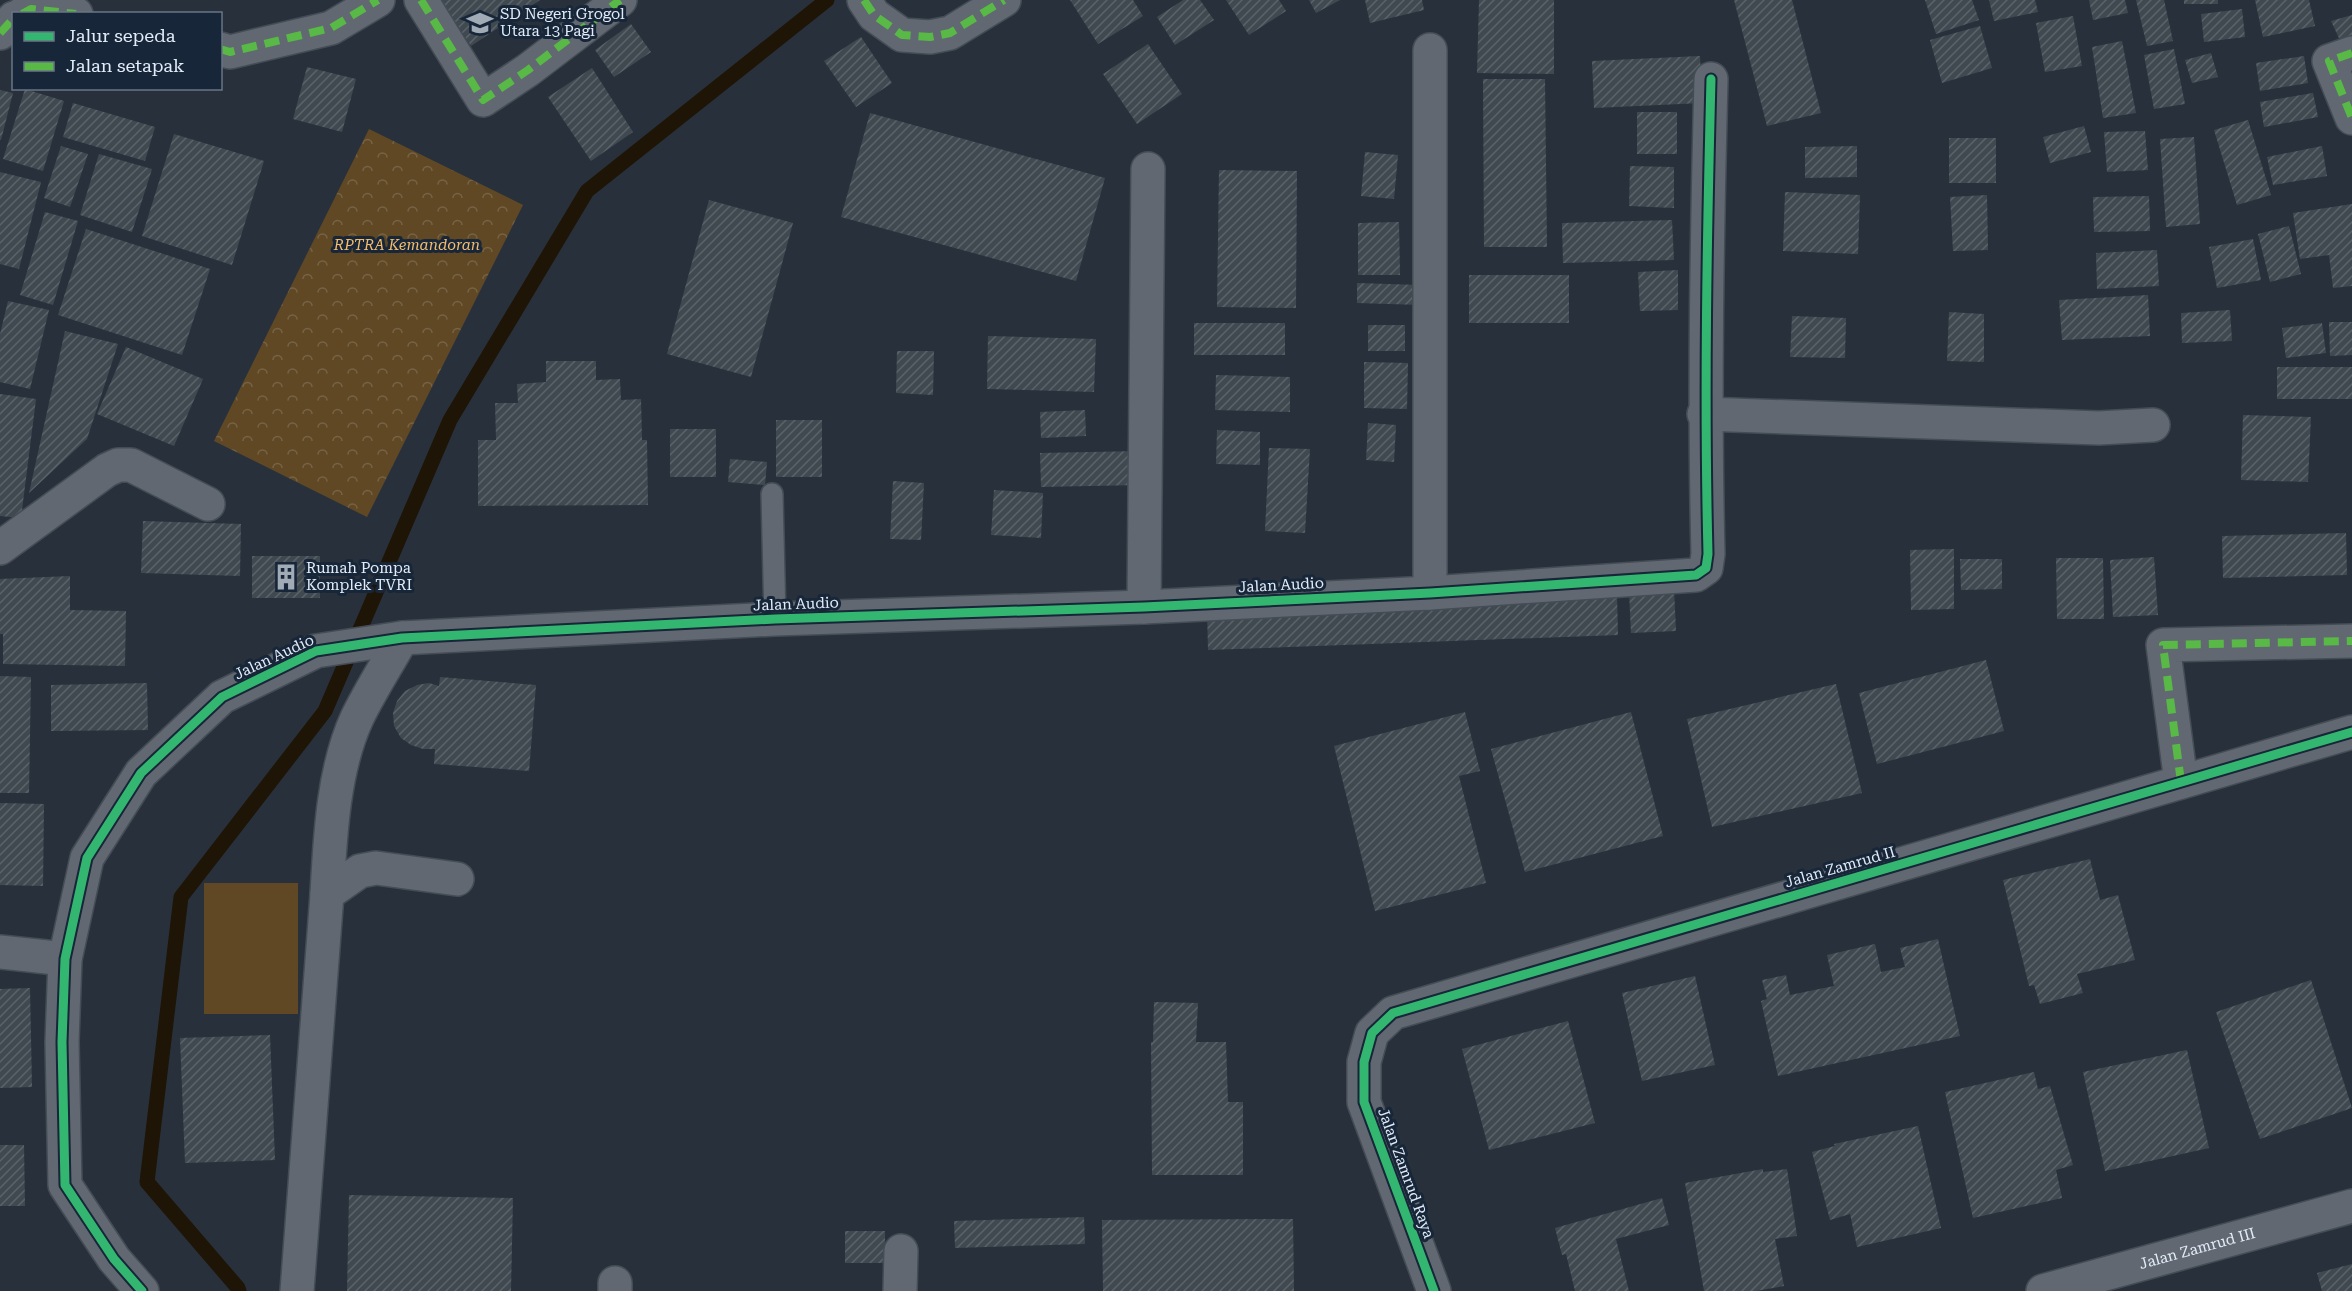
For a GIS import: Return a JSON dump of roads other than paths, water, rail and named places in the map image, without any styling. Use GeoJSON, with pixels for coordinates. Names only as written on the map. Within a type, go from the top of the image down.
{"type":"FeatureCollection","features":[{"type":"Feature","properties":{"kind":"street"},"geometry":{"type":"LineString","coordinates":[[222,50],[230,52],[331,28],[378,0]]}},
{"type":"Feature","properties":{"kind":"street"},"geometry":{"type":"LineString","coordinates":[[422,0],[483,100],[528,70],[620,0]]}},
{"type":"Feature","properties":{"kind":"street"},"geometry":{"type":"LineString","coordinates":[[869,7],[902,35],[930,37],[950,33],[1004,0]]}},
{"type":"Feature","properties":{"kind":"street"},"geometry":{"type":"LineString","coordinates":[[26,12],[31,9],[58,12]]}},
{"type":"Feature","properties":{"kind":"street"},"geometry":{"type":"LineString","coordinates":[[0,33],[12,20]]}},
{"type":"Feature","properties":{"kind":"street"},"geometry":{"type":"LineString","coordinates":[[1430,50],[1430,592]]}},
{"type":"Feature","properties":{"kind":"street"},"geometry":{"type":"LineString","coordinates":[[2352,53],[2329,61],[2352,117]]}},
{"type":"Feature","properties":{"kind":"street"},"geometry":{"type":"LineString","coordinates":[[1712,79],[1704,414],[2099,428],[2153,425]]}},
{"type":"Feature","properties":{"kind":"street"},"geometry":{"type":"LineString","coordinates":[[1144,607],[1148,169]]}},
{"type":"Feature","properties":{"kind":"street","name":"Jalan Audio"},"geometry":{"type":"LineString","coordinates":[[142,1291],[114,1259],[65,1185],[62,1042],[65,959],[87,858],[141,773],[222,697],[316,651],[389,640],[775,619],[1144,607],[1696,575],[1706,568],[1707,554],[1704,414]]}},
{"type":"Feature","properties":{"kind":"street"},"geometry":{"type":"LineString","coordinates":[[0,548],[107,470],[118,465],[131,465],[208,504]]}},
{"type":"Feature","properties":{"kind":"street"},"geometry":{"type":"LineString","coordinates":[[297,1291],[329,849],[339,775],[357,719],[389,640]]}},
{"type":"Feature","properties":{"kind":"street"},"geometry":{"type":"LineString","coordinates":[[2181,782],[2163,645],[2352,641]]}},
{"type":"Feature","properties":{"kind":"street","name":"Jalan Zamrud II"},"geometry":{"type":"LineString","coordinates":[[1364,1062],[1372,1033],[1393,1013],[2352,732]]}},
{"type":"Feature","properties":{"kind":"street"},"geometry":{"type":"LineString","coordinates":[[327,894],[360,872],[375,868],[457,879]]}},
{"type":"Feature","properties":{"kind":"street"},"geometry":{"type":"LineString","coordinates":[[0,952],[65,959]]}},
{"type":"Feature","properties":{"kind":"street","name":"Jalan Zamrud Raya"},"geometry":{"type":"LineString","coordinates":[[1364,1062],[1364,1102],[1434,1291]]}},
{"type":"Feature","properties":{"kind":"street","name":"Jalan Zamrud III"},"geometry":{"type":"LineString","coordinates":[[2043,1291],[2352,1206]]}},
{"type":"Feature","properties":{"kind":"street"},"geometry":{"type":"LineString","coordinates":[[900,1291],[901,1251]]}},
{"type":"Feature","properties":{"kind":"lane"},"geometry":{"type":"LineString","coordinates":[[772,494],[775,619]]}},
{"type":"Feature","properties":{"kind":"waterway"},"geometry":{"type":"LineString","coordinates":[[239,1291],[147,1182],[181,897],[325,711],[450,420],[587,191],[827,0]]}},
{"type":"Feature","properties":{"kind":"place","name":"SD Negeri Grogol Utara 13 Pagi"},"geometry":{"type":"Point","coordinates":[480,23]}},
{"type":"Feature","properties":{"kind":"place","name":"Rumah Pompa Komplek TVRI"},"geometry":{"type":"Point","coordinates":[286,577]}},
{"type":"Feature","properties":{"kind":"park label","name":"RPTRA Kemandoran"},"geometry":{"type":"Point","coordinates":[407,245]}}]}
